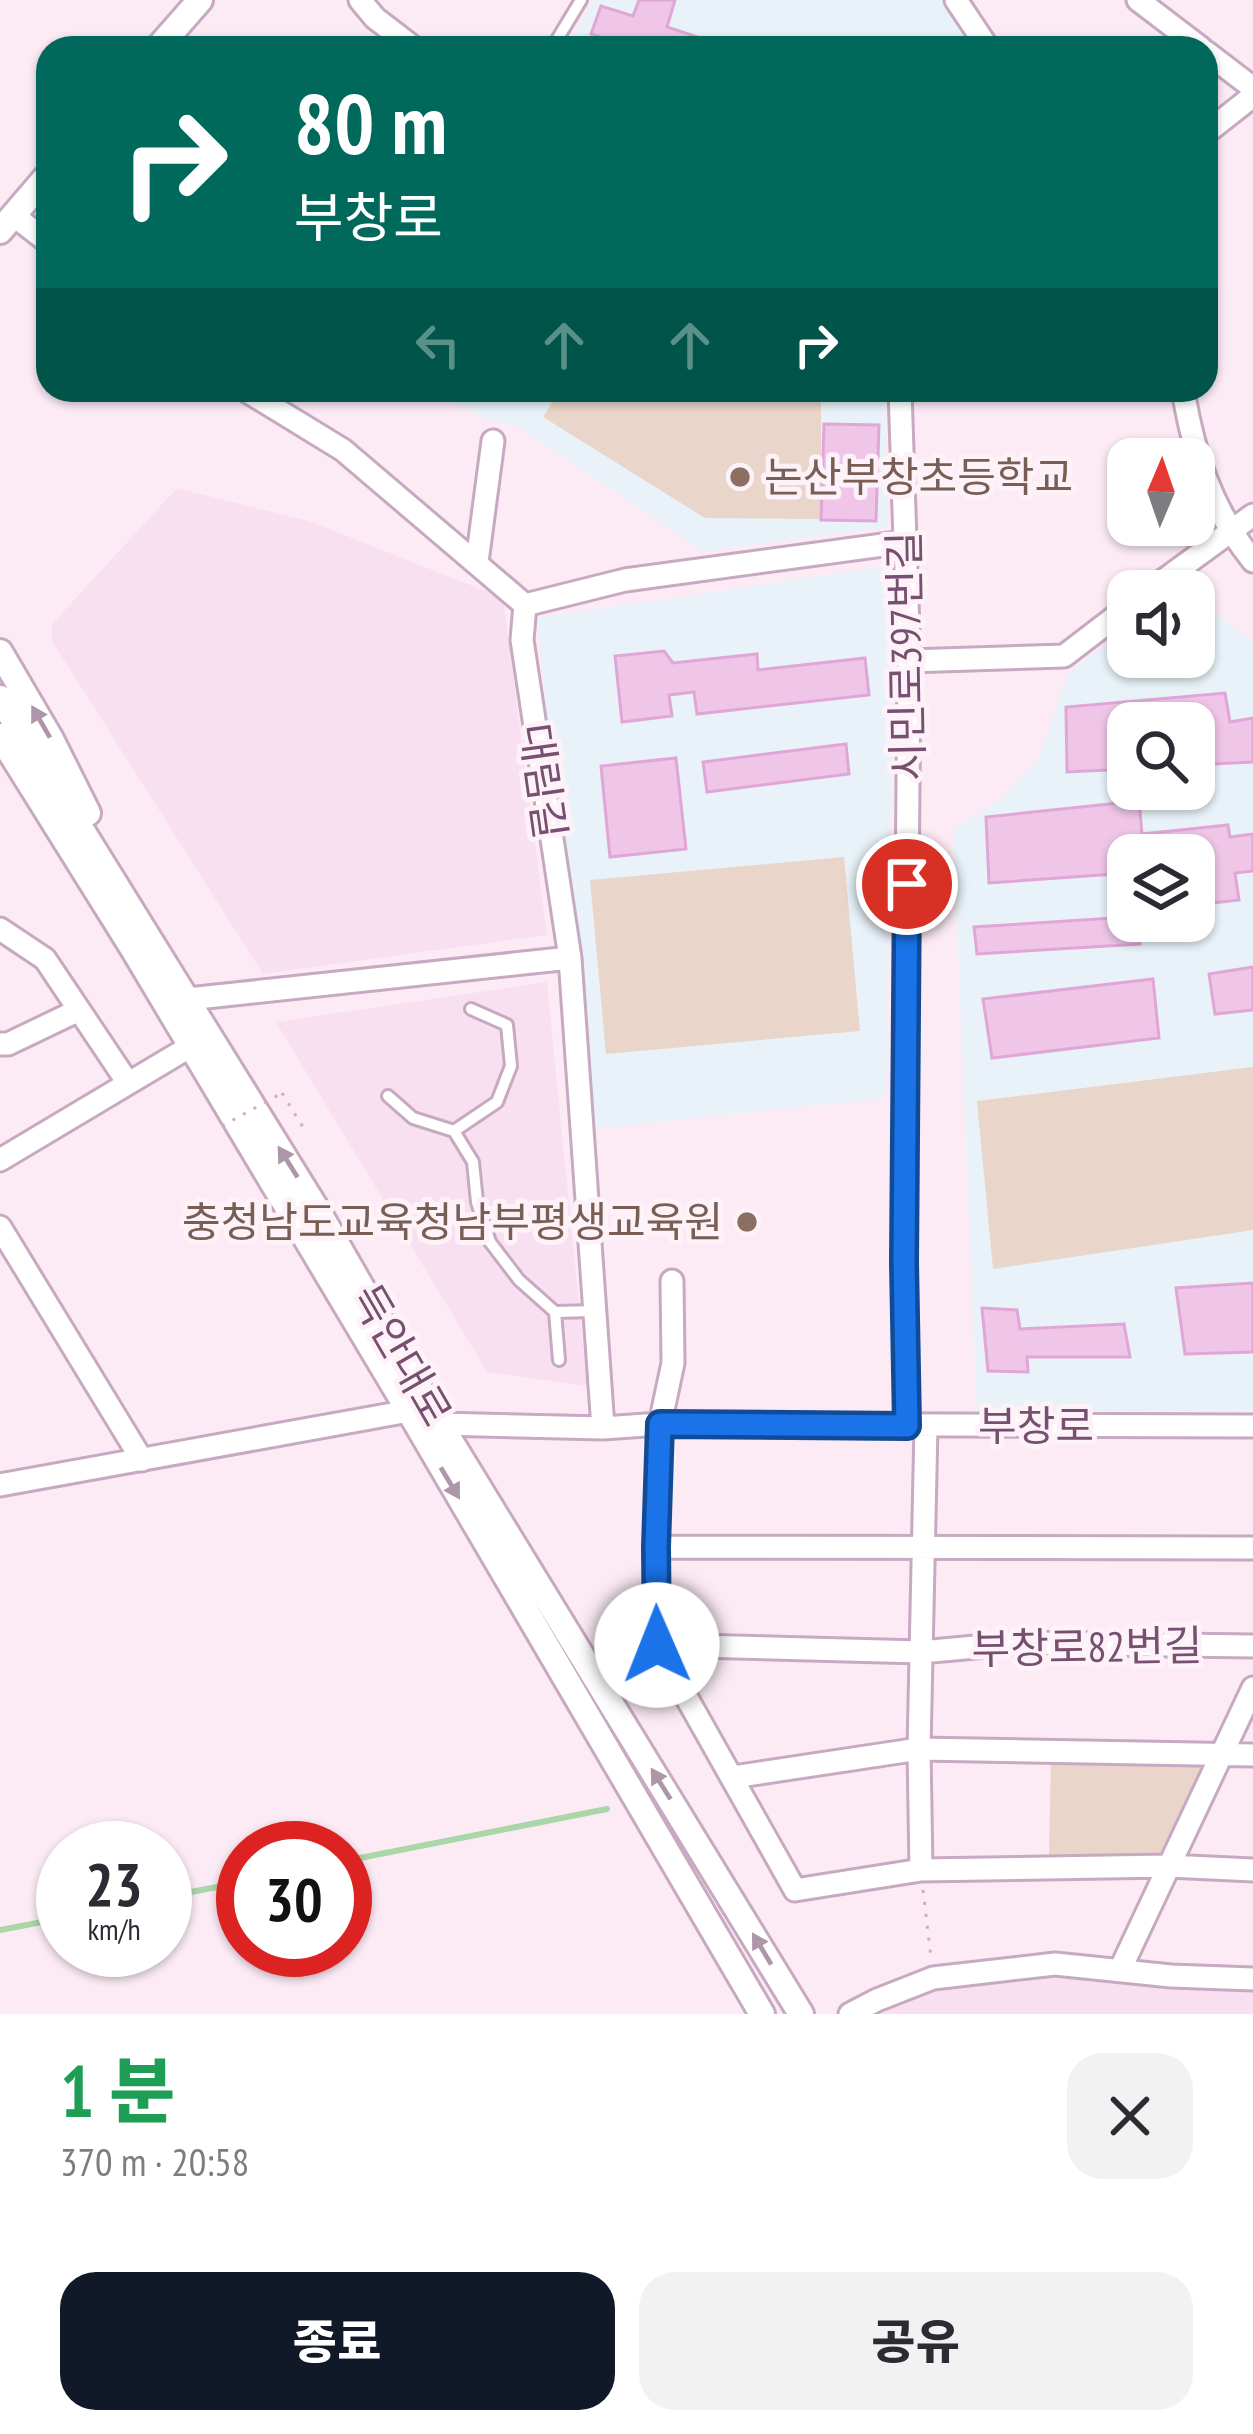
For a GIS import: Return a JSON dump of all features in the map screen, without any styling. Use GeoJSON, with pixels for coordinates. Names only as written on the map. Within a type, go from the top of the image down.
{"type":"FeatureCollection","features":[{"type":"Feature","properties":{"kind":"street"},"geometry":{"type":"LineString","coordinates":[[168,36],[200,0]]}},
{"type":"Feature","properties":{"kind":"street"},"geometry":{"type":"LineString","coordinates":[[360,0],[398,36]]}},
{"type":"Feature","properties":{"kind":"street"},"geometry":{"type":"LineString","coordinates":[[956,0],[980,36]]}},
{"type":"Feature","properties":{"kind":"street"},"geometry":{"type":"LineString","coordinates":[[1138,0],[1185,36]]}},
{"type":"Feature","properties":{"kind":"street"},"geometry":{"type":"LineString","coordinates":[[1218,63],[1253,92],[1218,123]]}},
{"type":"Feature","properties":{"kind":"street"},"geometry":{"type":"LineString","coordinates":[[36,189],[6,223],[36,237]]}},
{"type":"Feature","properties":{"kind":"street"},"geometry":{"type":"LineString","coordinates":[[265,402],[343,450],[526,604],[625,580],[905,542]]}},
{"type":"Feature","properties":{"kind":"street","name":"시민로397번길"},"geometry":{"type":"LineString","coordinates":[[900,402],[908,661],[904,1262],[916,1426]]}},
{"type":"Feature","properties":{"kind":"street"},"geometry":{"type":"LineString","coordinates":[[1185,402],[1205,481],[1229,530],[1253,561]]}},
{"type":"Feature","properties":{"kind":"street"},"geometry":{"type":"LineString","coordinates":[[477,562],[493,441]]}},
{"type":"Feature","properties":{"kind":"street"},"geometry":{"type":"LineString","coordinates":[[1177,570],[1253,514]]}},
{"type":"Feature","properties":{"kind":"street","name":"대림길"},"geometry":{"type":"LineString","coordinates":[[526,604],[522,640],[570,958]]}},
{"type":"Feature","properties":{"kind":"street"},"geometry":{"type":"LineString","coordinates":[[908,661],[1064,656],[1107,623]]}},
{"type":"Feature","properties":{"kind":"street"},"geometry":{"type":"LineString","coordinates":[[0,652],[52,740],[142,944]]}},
{"type":"Feature","properties":{"kind":"street","name":"득안대로"},"geometry":{"type":"LineString","coordinates":[[0,698],[142,944],[190,1046],[762,2014]]}},
{"type":"Feature","properties":{"kind":"street","name":"득안대로"},"geometry":{"type":"LineString","coordinates":[[0,736],[142,944],[188,999],[320,1214],[440,1424],[802,2014]]}},
{"type":"Feature","properties":{"kind":"street"},"geometry":{"type":"LineString","coordinates":[[0,758],[142,944]]}},
{"type":"Feature","properties":{"kind":"street"},"geometry":{"type":"LineString","coordinates":[[0,929],[46,959],[128,1083]]}},
{"type":"Feature","properties":{"kind":"street"},"geometry":{"type":"LineString","coordinates":[[188,999],[570,958],[603,1428]]}},
{"type":"Feature","properties":{"kind":"street"},"geometry":{"type":"LineString","coordinates":[[0,1044],[80,1010]]}},
{"type":"Feature","properties":{"kind":"street"},"geometry":{"type":"LineString","coordinates":[[0,1160],[190,1046]]}},
{"type":"Feature","properties":{"kind":"street"},"geometry":{"type":"LineString","coordinates":[[0,1227],[142,1460]]}},
{"type":"Feature","properties":{"kind":"street"},"geometry":{"type":"LineString","coordinates":[[672,1281],[673,1363],[660,1424],[657,1645],[795,1889],[921,1870],[1168,1866],[1253,1870]]}},
{"type":"Feature","properties":{"kind":"street"},"geometry":{"type":"LineString","coordinates":[[0,1485],[409,1411]]}},
{"type":"Feature","properties":{"kind":"street","name":"부창로"},"geometry":{"type":"LineString","coordinates":[[409,1411],[440,1424],[603,1428],[660,1424],[1253,1426]]}},
{"type":"Feature","properties":{"kind":"street","name":"부창로82번길"},"geometry":{"type":"LineString","coordinates":[[916,1426],[923,1549],[921,1870]]}},
{"type":"Feature","properties":{"kind":"street"},"geometry":{"type":"LineString","coordinates":[[656,1547],[1253,1548]]}},
{"type":"Feature","properties":{"kind":"street","name":"부창로82번길"},"geometry":{"type":"LineString","coordinates":[[921,1652],[1019,1643],[1253,1646]]}},
{"type":"Feature","properties":{"kind":"street"},"geometry":{"type":"LineString","coordinates":[[657,1645],[921,1652]]}},
{"type":"Feature","properties":{"kind":"street"},"geometry":{"type":"LineString","coordinates":[[1120,1970],[1253,1688]]}},
{"type":"Feature","properties":{"kind":"street"},"geometry":{"type":"LineString","coordinates":[[733,1778],[919,1749],[1253,1755]]}},
{"type":"Feature","properties":{"kind":"street"},"geometry":{"type":"LineString","coordinates":[[850,2014],[933,1978],[1055,1964],[1253,1979]]}},
{"type":"Feature","properties":{"kind":"lane"},"geometry":{"type":"LineString","coordinates":[[559,36],[581,0]]}},
{"type":"Feature","properties":{"kind":"lane"},"geometry":{"type":"LineString","coordinates":[[454,1132],[497,1102],[511,1066],[507,1025],[471,1009]]}},
{"type":"Feature","properties":{"kind":"lane"},"geometry":{"type":"LineString","coordinates":[[388,1096],[413,1118],[454,1132],[473,1162],[476,1202],[490,1242],[518,1280],[555,1312],[595,1311]]}},
{"type":"Feature","properties":{"kind":"lane"},"geometry":{"type":"LineString","coordinates":[[555,1312],[560,1360]]}},
{"type":"Feature","properties":{"kind":"path"},"geometry":{"type":"LineString","coordinates":[[223,1126],[282,1093],[303,1127]]}},
{"type":"Feature","properties":{"kind":"path"},"geometry":{"type":"LineString","coordinates":[[921,1870],[933,1978]]}},
{"type":"Feature","properties":{"kind":"shaded area"},"geometry":{"type":"Polygon","coordinates":[[[593,0],[949,0],[965,36],[575,36],[593,0]]]}},
{"type":"Feature","properties":{"kind":"shaded area","name":"논산부창초등학교"},"geometry":{"type":"Polygon","coordinates":[[[454,402],[884,402],[888,527],[703,551],[520,428],[482,418],[454,402]]]}},
{"type":"Feature","properties":{"kind":"shaded area"},"geometry":{"type":"Polygon","coordinates":[[[552,402],[821,402],[821,519],[705,518],[543,417],[552,402]]]}},
{"type":"Feature","properties":{"kind":"shaded area"},"geometry":{"type":"Polygon","coordinates":[[[177,488],[309,521],[503,598],[547,935],[263,974],[52,641],[52,624],[177,488]]]}},
{"type":"Feature","properties":{"kind":"shaded area"},"geometry":{"type":"Polygon","coordinates":[[[895,565],[886,1098],[591,1129],[537,618],[895,565]]]}},
{"type":"Feature","properties":{"kind":"shaded area"},"geometry":{"type":"Polygon","coordinates":[[[1215,613],[1253,642],[1253,1415],[977,1413],[953,830],[1002,798],[1039,758],[1067,675],[1107,643],[1107,678],[1215,678],[1215,613]]]}},
{"type":"Feature","properties":{"kind":"shaded area"},"geometry":{"type":"Polygon","coordinates":[[[844,857],[860,1031],[606,1054],[590,880],[844,857]]]}},
{"type":"Feature","properties":{"kind":"shaded area"},"geometry":{"type":"Polygon","coordinates":[[[547,982],[587,1386],[487,1372],[276,1022],[547,982]]]}},
{"type":"Feature","properties":{"kind":"shaded area"},"geometry":{"type":"Polygon","coordinates":[[[1253,1067],[1253,1230],[993,1269],[977,1101],[1253,1067]]]}},
{"type":"Feature","properties":{"kind":"shaded area"},"geometry":{"type":"Polygon","coordinates":[[[1051,1756],[1208,1760],[1165,1857],[1049,1855],[1051,1756]]]}},
{"type":"Feature","properties":{"kind":"shaded area"},"geometry":{"type":"Polygon","coordinates":[[[1050,1975],[1253,1990],[1253,2014],[871,2011],[943,1988],[1050,1975]]]}},
{"type":"Feature","properties":{"kind":"building"},"geometry":{"type":"Polygon","coordinates":[[[639,0],[675,0],[667,27],[694,36],[591,34],[601,6],[633,16],[639,0]]]}},
{"type":"Feature","properties":{"kind":"building"},"geometry":{"type":"Polygon","coordinates":[[[824,424],[879,425],[876,521],[821,520],[824,424]]]}},
{"type":"Feature","properties":{"kind":"building"},"geometry":{"type":"Polygon","coordinates":[[[664,651],[673,663],[757,654],[758,670],[865,658],[869,695],[697,714],[694,692],[669,695],[672,716],[622,722],[615,656],[664,651]]]}},
{"type":"Feature","properties":{"kind":"building"},"geometry":{"type":"Polygon","coordinates":[[[1225,693],[1230,722],[1253,718],[1253,762],[1215,764],[1215,702],[1123,702],[1225,693]]]}},
{"type":"Feature","properties":{"kind":"building"},"geometry":{"type":"Polygon","coordinates":[[[1107,703],[1107,770],[1067,772],[1066,707],[1107,703]]]}},
{"type":"Feature","properties":{"kind":"building"},"geometry":{"type":"Polygon","coordinates":[[[846,744],[849,774],[707,792],[703,762],[846,744]]]}},
{"type":"Feature","properties":{"kind":"building"},"geometry":{"type":"Polygon","coordinates":[[[676,758],[686,849],[610,857],[601,766],[676,758]]]}},
{"type":"Feature","properties":{"kind":"building"},"geometry":{"type":"Polygon","coordinates":[[[1107,804],[1107,810],[1140,810],[1142,834],[1107,834],[1107,875],[989,883],[986,817],[1107,804]]]}},
{"type":"Feature","properties":{"kind":"building"},"geometry":{"type":"Polygon","coordinates":[[[1228,825],[1230,837],[1253,834],[1253,871],[1235,873],[1239,900],[1215,903],[1215,834],[1142,834],[1228,825]]]}},
{"type":"Feature","properties":{"kind":"building"},"geometry":{"type":"Polygon","coordinates":[[[1107,918],[1107,942],[1140,944],[977,954],[974,927],[1107,918]]]}},
{"type":"Feature","properties":{"kind":"building"},"geometry":{"type":"Polygon","coordinates":[[[1253,967],[1253,1010],[1215,1014],[1209,974],[1253,967]]]}},
{"type":"Feature","properties":{"kind":"building"},"geometry":{"type":"Polygon","coordinates":[[[1153,979],[1159,1038],[992,1058],[983,999],[1153,979]]]}},
{"type":"Feature","properties":{"kind":"building"},"geometry":{"type":"Polygon","coordinates":[[[1253,1283],[1253,1352],[1185,1354],[1176,1288],[1253,1283]]]}},
{"type":"Feature","properties":{"kind":"building"},"geometry":{"type":"Polygon","coordinates":[[[982,1308],[1017,1310],[1020,1329],[1124,1324],[1130,1357],[1027,1357],[1028,1372],[988,1371],[982,1308]]]}},
{"type":"Feature","properties":{"kind":"waterway"},"geometry":{"type":"LineString","coordinates":[[372,1856],[607,1809]]}},
{"type":"Feature","properties":{"kind":"waterway"},"geometry":{"type":"LineString","coordinates":[[192,1892],[216,1887]]}},
{"type":"Feature","properties":{"kind":"waterway"},"geometry":{"type":"LineString","coordinates":[[0,1930],[36,1923]]}},
{"type":"Feature","properties":{"kind":"place","name":"논산부창초등학교"},"geometry":{"type":"Point","coordinates":[740,477]}},
{"type":"Feature","properties":{"kind":"place","name":"충청남도교육청남부평생교육원"},"geometry":{"type":"Point","coordinates":[747,1222]}},
{"type":"Feature","properties":{"kind":"route"},"geometry":{"type":"LineString","coordinates":[[657,1645],[660,1424],[907,1426],[907,884]]}}]}
